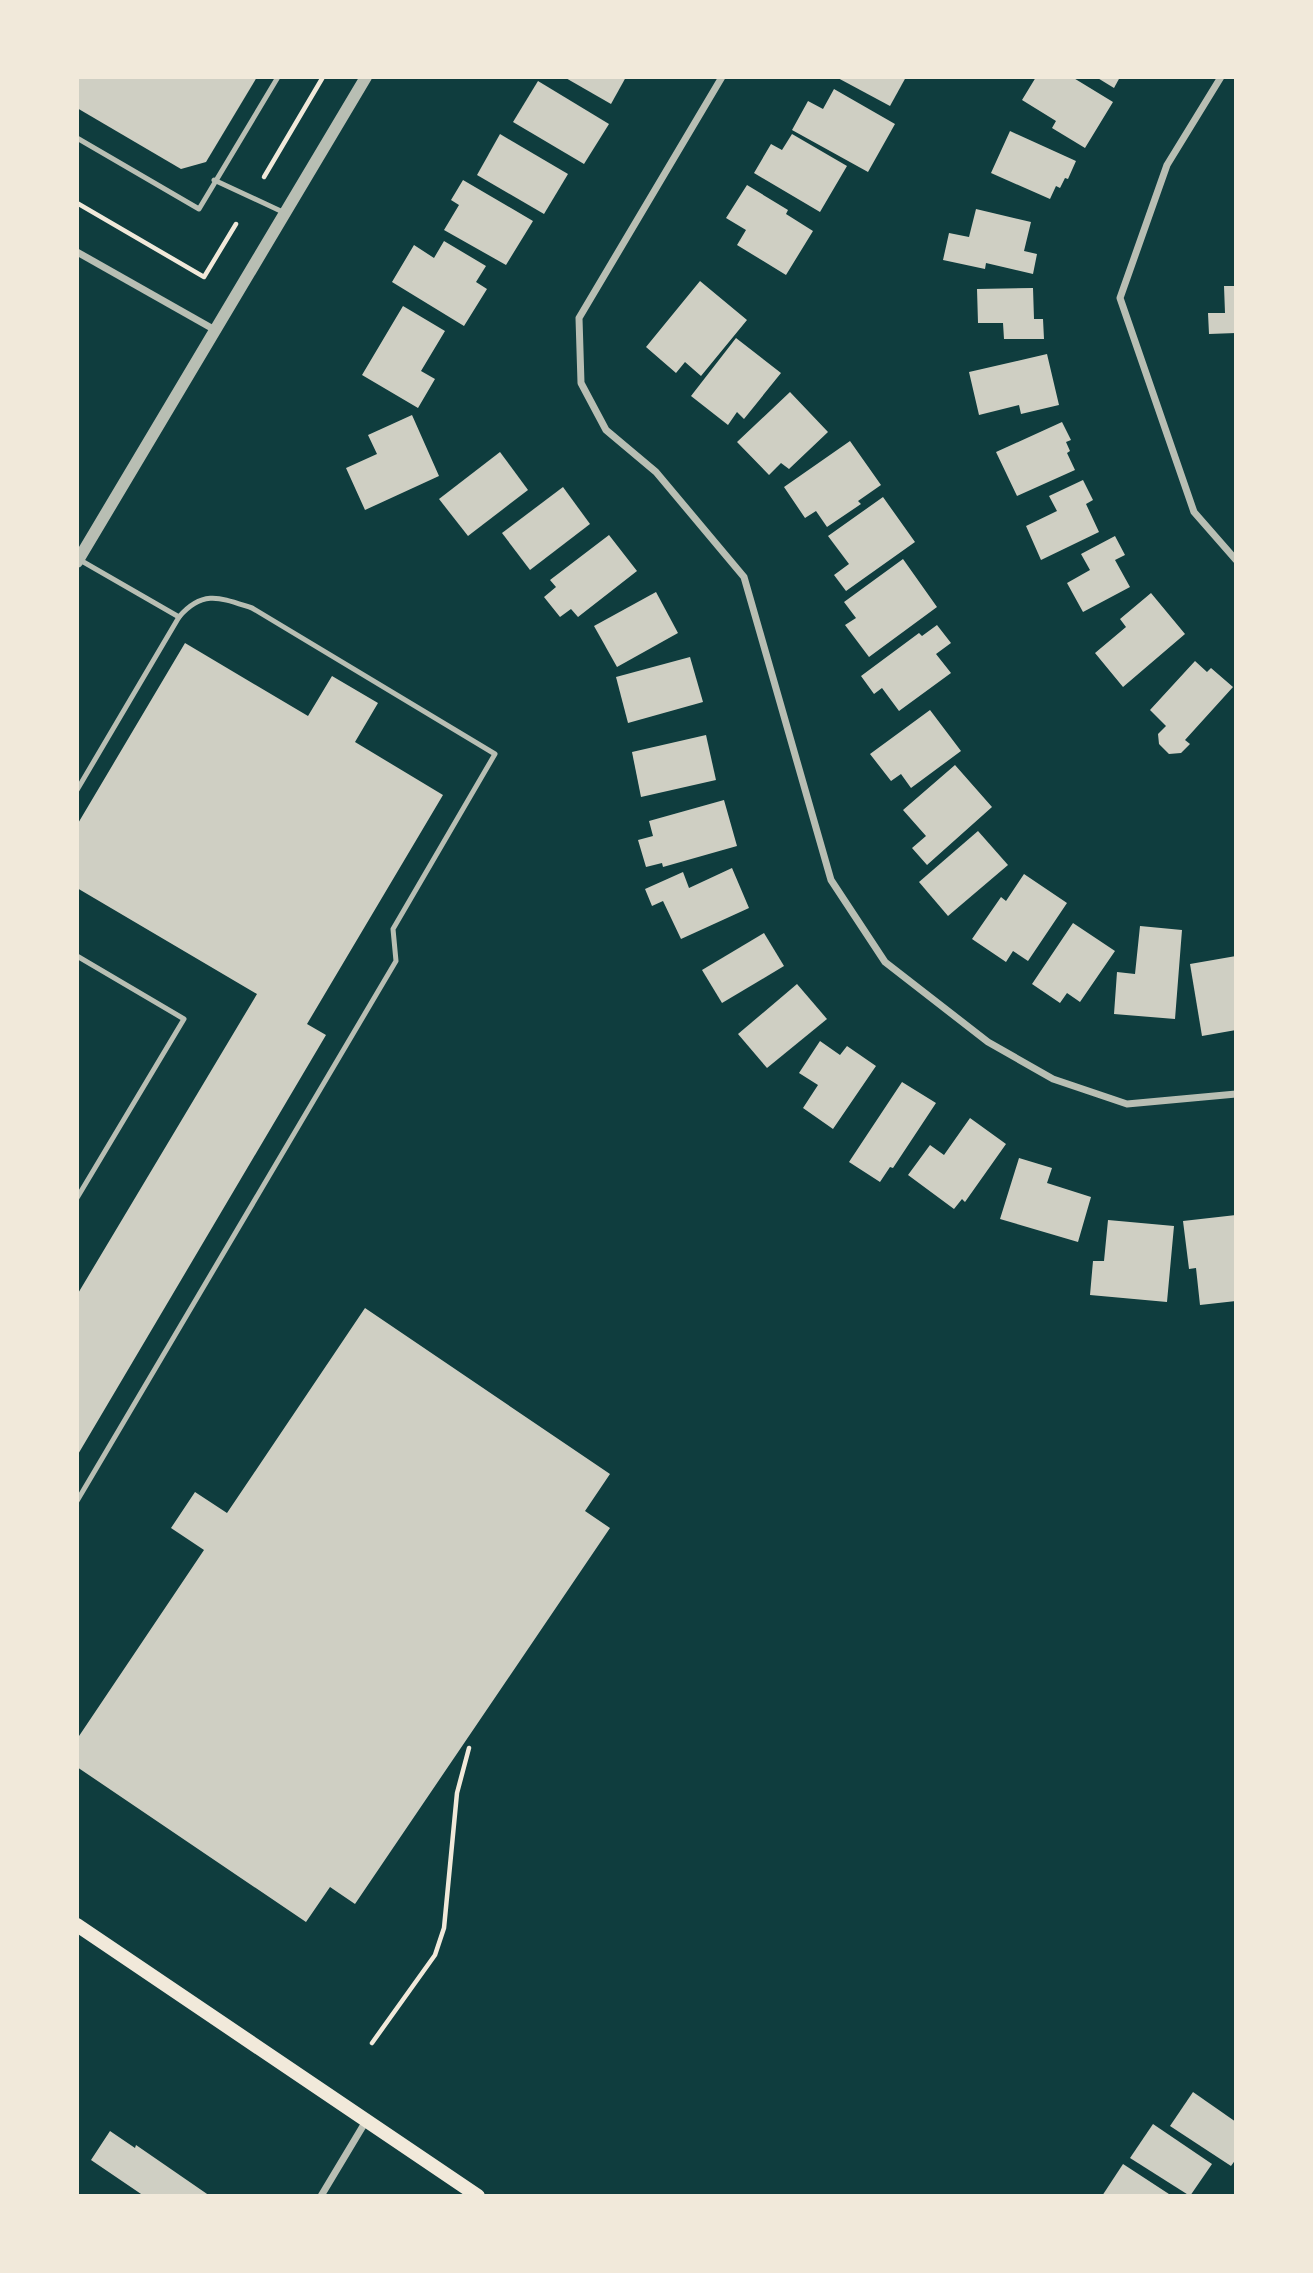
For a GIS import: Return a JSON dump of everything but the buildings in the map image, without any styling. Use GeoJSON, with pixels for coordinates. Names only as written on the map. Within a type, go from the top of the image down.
{"type":"FeatureCollection","features":[{"type":"Feature","properties":{"kind":"main road"},"geometry":{"type":"LineString","coordinates":[[77,1925],[478,2196]]}},
{"type":"Feature","properties":{"kind":"street"},"geometry":{"type":"LineString","coordinates":[[78,561],[366,77]]}},
{"type":"Feature","properties":{"kind":"street"},"geometry":{"type":"LineString","coordinates":[[722,77],[579,318],[581,383],[606,430],[656,472],[744,577],[831,880],[885,962],[988,1042],[1054,1079],[1127,1104],[1236,1094]]}},
{"type":"Feature","properties":{"kind":"street"},"geometry":{"type":"LineString","coordinates":[[1221,77],[1167,165],[1120,298],[1194,512],[1236,560]]}},
{"type":"Feature","properties":{"kind":"street"},"geometry":{"type":"LineString","coordinates":[[77,251],[215,330]]}},
{"type":"Feature","properties":{"kind":"street"},"geometry":{"type":"LineString","coordinates":[[321,2196],[366,2121]]}},
{"type":"Feature","properties":{"kind":"lane"},"geometry":{"type":"LineString","coordinates":[[77,138],[199,209],[278,77]]}},
{"type":"Feature","properties":{"kind":"lane"},"geometry":{"type":"LineString","coordinates":[[215,180],[285,213]]}},
{"type":"Feature","properties":{"kind":"lane"},"geometry":{"type":"LineString","coordinates":[[78,561],[179,617]]}},
{"type":"Feature","properties":{"kind":"lane"},"geometry":{"type":"LineString","coordinates":[[77,790],[179,617],[196,600],[212,598],[229,600],[252,608],[495,754],[393,929],[396,961],[77,1501]]}},
{"type":"Feature","properties":{"kind":"lane"},"geometry":{"type":"LineString","coordinates":[[77,956],[184,1019],[77,1198]]}},
{"type":"Feature","properties":{"kind":"path"},"geometry":{"type":"LineString","coordinates":[[264,177],[323,77]]}},
{"type":"Feature","properties":{"kind":"path"},"geometry":{"type":"LineString","coordinates":[[77,203],[204,277],[236,224]]}},
{"type":"Feature","properties":{"kind":"path"},"geometry":{"type":"LineString","coordinates":[[372,2043],[435,1955],[444,1927],[457,1793],[469,1748]]}}]}
